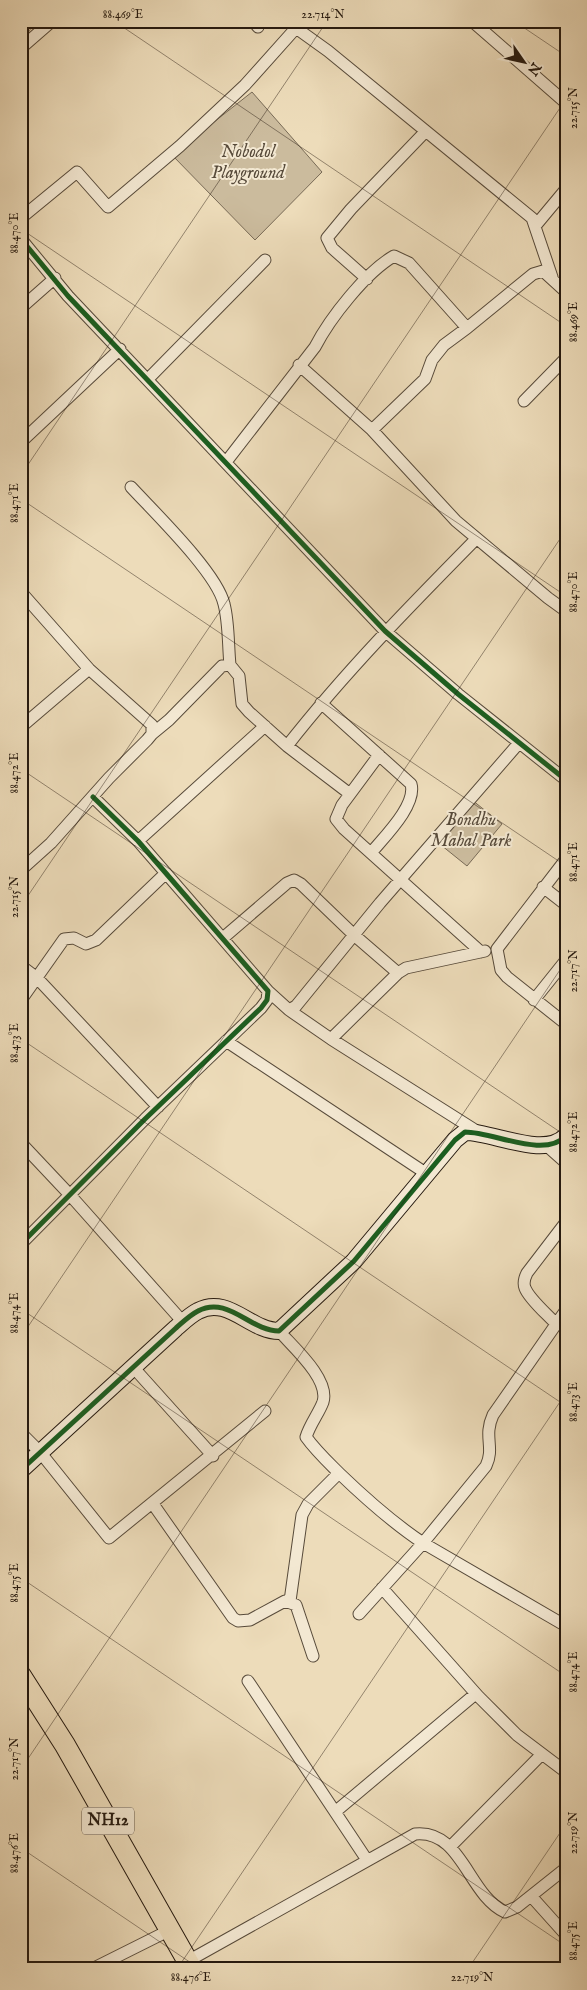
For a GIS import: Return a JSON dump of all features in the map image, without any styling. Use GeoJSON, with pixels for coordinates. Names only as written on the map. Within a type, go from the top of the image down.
{"type":"FeatureCollection","features":[{"type":"Feature","properties":{"kind":"highway","name":"NH12"},"geometry":{"type":"LineString","coordinates":[[21,1676],[65,1745],[190,1965]]}},
{"type":"Feature","properties":{"kind":"street"},"geometry":{"type":"LineString","coordinates":[[21,48],[52,21]]}},
{"type":"Feature","properties":{"kind":"street"},"geometry":{"type":"LineString","coordinates":[[472,21],[566,103]]}},
{"type":"Feature","properties":{"kind":"street"},"geometry":{"type":"LineString","coordinates":[[21,218],[77,172],[108,207],[180,146],[245,85],[299,24],[328,51],[425,132],[523,210],[536,225],[552,277]]}},
{"type":"Feature","properties":{"kind":"street"},"geometry":{"type":"LineString","coordinates":[[367,279],[332,248],[327,238],[351,209],[425,132]]}},
{"type":"Feature","properties":{"kind":"street"},"geometry":{"type":"LineString","coordinates":[[536,225],[566,189]]}},
{"type":"Feature","properties":{"kind":"street"},"geometry":{"type":"LineString","coordinates":[[21,239],[120,349],[385,631],[566,780]]}},
{"type":"Feature","properties":{"kind":"street"},"geometry":{"type":"LineString","coordinates":[[226,462],[299,365],[315,347],[326,326],[383,262],[394,256],[402,258],[409,263],[467,328]]}},
{"type":"Feature","properties":{"kind":"street"},"geometry":{"type":"LineString","coordinates":[[148,379],[266,260]]}},
{"type":"Feature","properties":{"kind":"street"},"geometry":{"type":"LineString","coordinates":[[372,430],[425,379],[432,360],[444,344],[534,274],[544,271],[566,292]]}},
{"type":"Feature","properties":{"kind":"street"},"geometry":{"type":"LineString","coordinates":[[21,308],[55,278]]}},
{"type":"Feature","properties":{"kind":"street"},"geometry":{"type":"LineString","coordinates":[[21,442],[120,349]]}},
{"type":"Feature","properties":{"kind":"street"},"geometry":{"type":"LineString","coordinates":[[524,401],[566,358]]}},
{"type":"Feature","properties":{"kind":"street"},"geometry":{"type":"LineString","coordinates":[[299,365],[372,430],[476,540],[566,611]]}},
{"type":"Feature","properties":{"kind":"street"},"geometry":{"type":"LineString","coordinates":[[131,487],[209,574],[221,593],[225,604],[230,665],[239,676],[242,704],[287,746],[350,794]]}},
{"type":"Feature","properties":{"kind":"street"},"geometry":{"type":"LineString","coordinates":[[287,746],[321,703],[385,631],[476,540]]}},
{"type":"Feature","properties":{"kind":"street"},"geometry":{"type":"LineString","coordinates":[[21,592],[89,669],[152,725],[152,734]]}},
{"type":"Feature","properties":{"kind":"street"},"geometry":{"type":"LineString","coordinates":[[21,870],[52,843],[152,734],[177,713],[222,666],[230,665]]}},
{"type":"Feature","properties":{"kind":"street"},"geometry":{"type":"LineString","coordinates":[[21,727],[89,669]]}},
{"type":"Feature","properties":{"kind":"street"},"geometry":{"type":"LineString","coordinates":[[321,703],[406,778],[413,790],[408,806],[371,853]]}},
{"type":"Feature","properties":{"kind":"street"},"geometry":{"type":"LineString","coordinates":[[138,841],[265,726]]}},
{"type":"Feature","properties":{"kind":"street"},"geometry":{"type":"LineString","coordinates":[[289,1010],[296,1006],[401,879],[519,743]]}},
{"type":"Feature","properties":{"kind":"street"},"geometry":{"type":"LineString","coordinates":[[379,755],[350,794],[336,819],[481,952]]}},
{"type":"Feature","properties":{"kind":"street"},"geometry":{"type":"LineString","coordinates":[[93,797],[138,841],[268,991],[289,1010],[331,1039],[478,1132]]}},
{"type":"Feature","properties":{"kind":"street"},"geometry":{"type":"LineString","coordinates":[[331,1039],[398,972],[406,968],[497,949],[566,859]]}},
{"type":"Feature","properties":{"kind":"street"},"geometry":{"type":"LineString","coordinates":[[21,1000],[64,939],[74,938],[86,944],[96,940],[166,873]]}},
{"type":"Feature","properties":{"kind":"street"},"geometry":{"type":"LineString","coordinates":[[223,938],[287,883],[294,880],[301,884],[354,935],[398,972]]}},
{"type":"Feature","properties":{"kind":"street"},"geometry":{"type":"LineString","coordinates":[[543,887],[566,905]]}},
{"type":"Feature","properties":{"kind":"street"},"geometry":{"type":"LineString","coordinates":[[497,949],[501,970],[534,1000],[566,1024]]}},
{"type":"Feature","properties":{"kind":"street"},"geometry":{"type":"LineString","coordinates":[[534,1000],[566,960]]}},
{"type":"Feature","properties":{"kind":"street"},"geometry":{"type":"LineString","coordinates":[[21,966],[37,978],[158,1107]]}},
{"type":"Feature","properties":{"kind":"street"},"geometry":{"type":"LineString","coordinates":[[21,1244],[158,1107],[261,1008],[267,1000],[268,991]]}},
{"type":"Feature","properties":{"kind":"street"},"geometry":{"type":"LineString","coordinates":[[226,1041],[427,1174]]}},
{"type":"Feature","properties":{"kind":"street"},"geometry":{"type":"LineString","coordinates":[[21,1470],[183,1322],[198,1311],[214,1305],[228,1309],[267,1331],[279,1331],[354,1261],[465,1132],[478,1132],[533,1145],[548,1146],[560,1142],[566,1136]]}},
{"type":"Feature","properties":{"kind":"street"},"geometry":{"type":"LineString","coordinates":[[21,1143],[70,1194],[183,1322]]}},
{"type":"Feature","properties":{"kind":"street"},"geometry":{"type":"LineString","coordinates":[[548,1146],[566,1163]]}},
{"type":"Feature","properties":{"kind":"street"},"geometry":{"type":"LineString","coordinates":[[556,1324],[529,1294],[525,1288],[524,1280],[527,1272],[566,1222]]}},
{"type":"Feature","properties":{"kind":"street"},"geometry":{"type":"LineString","coordinates":[[359,1614],[423,1543],[486,1466],[491,1452],[487,1434],[493,1414],[566,1310]]}},
{"type":"Feature","properties":{"kind":"street"},"geometry":{"type":"LineString","coordinates":[[279,1331],[315,1372],[323,1386],[323,1401],[306,1437],[313,1448],[366,1499],[423,1543],[566,1626]]}},
{"type":"Feature","properties":{"kind":"street"},"geometry":{"type":"LineString","coordinates":[[133,1367],[213,1456]]}},
{"type":"Feature","properties":{"kind":"street"},"geometry":{"type":"LineString","coordinates":[[21,1433],[40,1452],[109,1538],[213,1456],[265,1411]]}},
{"type":"Feature","properties":{"kind":"street"},"geometry":{"type":"LineString","coordinates":[[290,1601],[302,1515],[308,1504],[339,1473]]}},
{"type":"Feature","properties":{"kind":"street"},"geometry":{"type":"LineString","coordinates":[[153,1504],[233,1618],[238,1621],[250,1620],[286,1601],[290,1601],[296,1605],[313,1656]]}},
{"type":"Feature","properties":{"kind":"street"},"geometry":{"type":"LineString","coordinates":[[382,1588],[478,1696],[517,1735],[566,1772]]}},
{"type":"Feature","properties":{"kind":"street"},"geometry":{"type":"LineString","coordinates":[[248,1681],[367,1860]]}},
{"type":"Feature","properties":{"kind":"street"},"geometry":{"type":"LineString","coordinates":[[334,1812],[464,1703],[478,1696]]}},
{"type":"Feature","properties":{"kind":"street"},"geometry":{"type":"LineString","coordinates":[[450,1847],[542,1754]]}},
{"type":"Feature","properties":{"kind":"street"},"geometry":{"type":"LineString","coordinates":[[190,1965],[367,1860],[415,1834],[429,1833],[450,1847],[488,1902],[505,1912],[517,1907],[566,1868]]}},
{"type":"Feature","properties":{"kind":"street"},"geometry":{"type":"LineString","coordinates":[[531,1896],[566,1935]]}},
{"type":"Feature","properties":{"kind":"street"},"geometry":{"type":"LineString","coordinates":[[92,1969],[170,1930]]}},
{"type":"Feature","properties":{"kind":"green space","name":"Nobodol Playground"},"geometry":{"type":"Polygon","coordinates":[[[252,92],[322,172],[255,240],[172,155],[252,92]]]}},
{"type":"Feature","properties":{"kind":"green space","name":"Bondhu Mahal Park"},"geometry":{"type":"Polygon","coordinates":[[[472,800],[502,824],[467,866],[436,841],[472,800]]]}},
{"type":"Feature","properties":{"kind":"cycle path"},"geometry":{"type":"LineString","coordinates":[[21,239],[68,296],[385,631],[458,694],[566,780]]}},
{"type":"Feature","properties":{"kind":"cycle path"},"geometry":{"type":"LineString","coordinates":[[21,1244],[267,1000],[268,991],[138,841],[93,797]]}},
{"type":"Feature","properties":{"kind":"cycle path"},"geometry":{"type":"LineString","coordinates":[[21,1470],[176,1328],[198,1311],[209,1307],[219,1307],[229,1310],[258,1326],[279,1331],[354,1261],[455,1140],[465,1132],[532,1145],[545,1145],[557,1142],[566,1136]]}}]}
